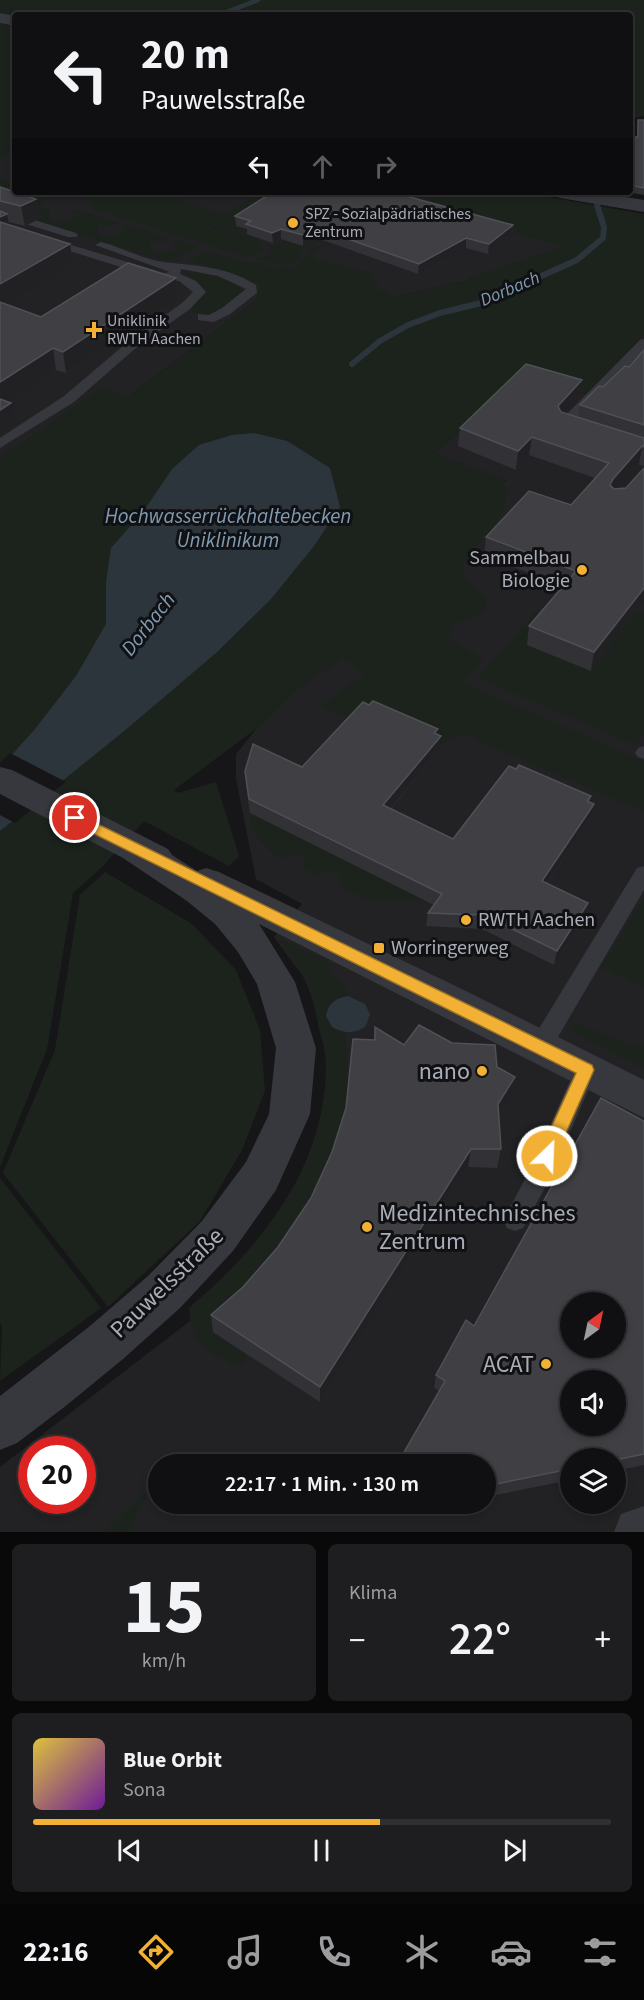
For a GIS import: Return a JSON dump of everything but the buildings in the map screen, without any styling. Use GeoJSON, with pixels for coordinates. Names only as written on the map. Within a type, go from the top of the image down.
{"type":"FeatureCollection","features":[{"type":"Feature","properties":{"kind":"street"},"geometry":{"type":"LineString","coordinates":[[578,195],[644,206]]}},
{"type":"Feature","properties":{"kind":"street","name":"Pauwelsstraße"},"geometry":{"type":"LineString","coordinates":[[0,779],[133,849],[219,888],[644,1100]]}},
{"type":"Feature","properties":{"kind":"street","name":"Pauwelsstraße"},"geometry":{"type":"LineString","coordinates":[[0,1426],[137,1316],[190,1267],[227,1227],[280,1142],[292,1105],[297,1072],[294,1034],[287,1003],[270,970],[248,938],[220,906],[133,849]]}},
{"type":"Feature","properties":{"kind":"street"},"geometry":{"type":"LineString","coordinates":[[639,1532],[644,1531]]}},
{"type":"Feature","properties":{"kind":"lane"},"geometry":{"type":"LineString","coordinates":[[0,213],[165,265],[176,270],[174,276]]}},
{"type":"Feature","properties":{"kind":"lane"},"geometry":{"type":"LineString","coordinates":[[0,224],[16,230]]}},
{"type":"Feature","properties":{"kind":"lane"},"geometry":{"type":"LineString","coordinates":[[0,444],[69,399],[133,344],[186,306],[200,292],[191,281],[174,276],[163,278],[39,237]]}},
{"type":"Feature","properties":{"kind":"lane"},"geometry":{"type":"LineString","coordinates":[[165,265],[195,267],[245,282],[252,288],[247,297],[204,320]]}},
{"type":"Feature","properties":{"kind":"lane"},"geometry":{"type":"LineString","coordinates":[[584,432],[564,425],[644,343]]}},
{"type":"Feature","properties":{"kind":"lane"},"geometry":{"type":"LineString","coordinates":[[540,1047],[644,873]]}},
{"type":"Feature","properties":{"kind":"lane"},"geometry":{"type":"LineString","coordinates":[[515,1220],[538,1176],[586,1070]]}},
{"type":"Feature","properties":{"kind":"shaded area"},"geometry":{"type":"Polygon","coordinates":[[[0,0],[644,0],[644,116],[633,118],[633,12],[12,12],[12,17],[0,14],[0,0]]]}},
{"type":"Feature","properties":{"kind":"shaded area"},"geometry":{"type":"Polygon","coordinates":[[[0,23],[12,26],[12,153],[0,158],[0,23]]]}},
{"type":"Feature","properties":{"kind":"shaded area"},"geometry":{"type":"Polygon","coordinates":[[[12,142],[12,195],[536,195],[541,196],[515,233],[565,246],[462,282],[393,297],[290,275],[129,396],[0,457],[0,147],[12,142]]]}},
{"type":"Feature","properties":{"kind":"shaded area"},"geometry":{"type":"Polygon","coordinates":[[[0,179],[12,182],[12,195],[60,196],[55,199],[47,197],[41,200],[41,207],[49,209],[50,219],[58,221],[50,225],[36,220],[44,216],[26,210],[0,195],[0,179]]]}},
{"type":"Feature","properties":{"kind":"shaded area"},"geometry":{"type":"Polygon","coordinates":[[[72,195],[169,195],[167,196],[226,214],[256,195],[274,195],[236,226],[249,230],[246,232],[214,223],[205,229],[208,230],[215,225],[257,239],[265,252],[247,257],[94,209],[85,199],[72,195]]]}},
{"type":"Feature","properties":{"kind":"shaded area"},"geometry":{"type":"Polygon","coordinates":[[[430,195],[537,195],[644,214],[644,334],[585,395],[517,373],[435,454],[506,479],[500,486],[510,488],[496,522],[462,566],[465,578],[487,600],[486,612],[453,625],[447,638],[483,659],[461,683],[644,761],[644,812],[476,740],[466,733],[446,741],[442,746],[356,723],[320,707],[364,674],[343,659],[298,688],[257,728],[174,790],[178,793],[216,782],[239,856],[229,866],[144,821],[103,866],[73,893],[47,1049],[0,1167],[0,457],[101,388],[129,396],[254,302],[260,288],[258,283],[201,264],[188,262],[203,254],[213,252],[237,260],[276,267],[292,267],[302,262],[310,249],[339,237],[314,253],[312,256],[315,260],[371,272],[378,287],[376,288],[393,297],[462,282],[564,246],[514,233],[518,229],[429,205],[425,199],[430,195]]]}},
{"type":"Feature","properties":{"kind":"shaded area"},"geometry":{"type":"Polygon","coordinates":[[[76,209],[120,223],[113,226],[97,225],[100,235],[123,233],[125,230],[119,228],[125,224],[170,238],[165,242],[149,241],[152,252],[158,253],[151,257],[53,226],[66,219],[73,219],[77,215],[70,212],[76,209]]]}},
{"type":"Feature","properties":{"kind":"shaded area"},"geometry":{"type":"Polygon","coordinates":[[[351,220],[329,238],[307,246],[302,250],[298,260],[292,264],[281,265],[256,259],[272,254],[265,243],[273,246],[281,240],[303,245],[351,220]]]}},
{"type":"Feature","properties":{"kind":"shaded area"},"geometry":{"type":"Polygon","coordinates":[[[176,240],[196,245],[197,248],[172,261],[153,258],[160,254],[160,251],[174,250],[176,246],[170,243],[176,240]]]}},
{"type":"Feature","properties":{"kind":"shaded area"},"geometry":{"type":"Polygon","coordinates":[[[186,270],[227,280],[246,292],[218,311],[209,314],[194,312],[187,307],[208,293],[183,273],[186,270]]]}},
{"type":"Feature","properties":{"kind":"shaded area","name":"RWTH Aachen"},"geometry":{"type":"Polygon","coordinates":[[[644,334],[644,1532],[0,1532],[0,1467],[18,1453],[18,1514],[96,1514],[96,1436],[40,1436],[238,1284],[307,1180],[336,1072],[316,994],[274,937],[302,904],[256,879],[236,779],[236,754],[257,728],[506,480],[435,454],[517,373],[585,394],[644,334]]]}},
{"type":"Feature","properties":{"kind":"shaded area"},"geometry":{"type":"Polygon","coordinates":[[[535,612],[549,618],[591,671],[636,613],[644,612],[644,734],[636,745],[478,678],[535,612]]]}},
{"type":"Feature","properties":{"kind":"shaded area"},"geometry":{"type":"Polygon","coordinates":[[[252,810],[262,819],[428,901],[363,898],[339,886],[340,877],[335,873],[326,871],[317,875],[303,868],[305,861],[298,855],[283,858],[278,856],[257,836],[252,824],[252,810]]]}},
{"type":"Feature","properties":{"kind":"shaded area"},"geometry":{"type":"Polygon","coordinates":[[[105,872],[192,924],[236,970],[260,1030],[265,1091],[242,1150],[200,1221],[108,1307],[3,1173],[55,1050],[80,895],[105,872]]]}},
{"type":"Feature","properties":{"kind":"shaded area"},"geometry":{"type":"Polygon","coordinates":[[[644,897],[644,988],[600,967],[644,897]]]}},
{"type":"Feature","properties":{"kind":"shaded area"},"geometry":{"type":"Polygon","coordinates":[[[278,938],[336,966],[330,975],[342,982],[348,996],[336,999],[331,1004],[339,1031],[346,1033],[348,1085],[344,1129],[330,1171],[244,1302],[211,1332],[247,1356],[240,1367],[203,1346],[193,1332],[189,1308],[242,1258],[265,1230],[285,1200],[302,1169],[315,1136],[323,1102],[326,1060],[313,1001],[301,973],[278,938]]]}},
{"type":"Feature","properties":{"kind":"shaded area"},"geometry":{"type":"Polygon","coordinates":[[[573,1023],[641,1047],[644,1042],[644,1069],[569,1031],[573,1023]]]}},
{"type":"Feature","properties":{"kind":"shaded area"},"geometry":{"type":"Polygon","coordinates":[[[0,1178],[101,1308],[0,1381],[2,1326],[0,1323],[0,1178]]]}},
{"type":"Feature","properties":{"kind":"shaded area"},"geometry":{"type":"Polygon","coordinates":[[[146,1492],[148,1494],[128,1532],[103,1532],[146,1492]]]}},
{"type":"Feature","properties":{"kind":"water","name":"Hochwasserrückhaltebecken Uniklinikum"},"geometry":{"type":"Polygon","coordinates":[[[254,433],[287,441],[330,468],[340,507],[314,546],[271,599],[216,653],[123,732],[0,831],[0,768],[35,729],[76,676],[106,624],[106,582],[111,548],[143,512],[172,469],[199,445],[232,435],[254,433]]]}},
{"type":"Feature","properties":{"kind":"water"},"geometry":{"type":"Polygon","coordinates":[[[348,996],[365,1004],[370,1014],[366,1026],[358,1031],[341,1031],[332,1027],[326,1016],[333,1002],[348,996]]]}},
{"type":"Feature","properties":{"kind":"pier"},"geometry":{"type":"Polygon","coordinates":[[[10,753],[66,782],[15,823],[0,815],[0,763],[10,753]]]}},
{"type":"Feature","properties":{"kind":"waterway","name":"Dorbach"},"geometry":{"type":"LineString","coordinates":[[227,12],[258,0]]}},
{"type":"Feature","properties":{"kind":"waterway","name":"Dorbach"},"geometry":{"type":"LineString","coordinates":[[352,364],[380,341],[408,325],[440,313],[481,303],[577,260],[603,238],[604,227],[597,205]]}},
{"type":"Feature","properties":{"kind":"place","name":"SPZ - Sozialpädriatisches Zentrum"},"geometry":{"type":"Point","coordinates":[293,223]}},
{"type":"Feature","properties":{"kind":"place","name":"Uniklinik RWTH Aachen"},"geometry":{"type":"Point","coordinates":[94,330]}},
{"type":"Feature","properties":{"kind":"place","name":"Sammelbau Biologie"},"geometry":{"type":"Point","coordinates":[582,570]}},
{"type":"Feature","properties":{"kind":"place","name":"RWTH Aachen"},"geometry":{"type":"Point","coordinates":[466,920]}},
{"type":"Feature","properties":{"kind":"place","name":"Worringerweg"},"geometry":{"type":"Point","coordinates":[379,948]}},
{"type":"Feature","properties":{"kind":"place","name":"nano"},"geometry":{"type":"Point","coordinates":[482,1071]}},
{"type":"Feature","properties":{"kind":"place","name":"Medizintechnisches Zentrum"},"geometry":{"type":"Point","coordinates":[367,1227]}},
{"type":"Feature","properties":{"kind":"place","name":"ACAT"},"geometry":{"type":"Point","coordinates":[546,1364]}},
{"type":"Feature","properties":{"kind":"route"},"geometry":{"type":"LineString","coordinates":[[75,818],[586,1070],[547,1156]]}}]}
